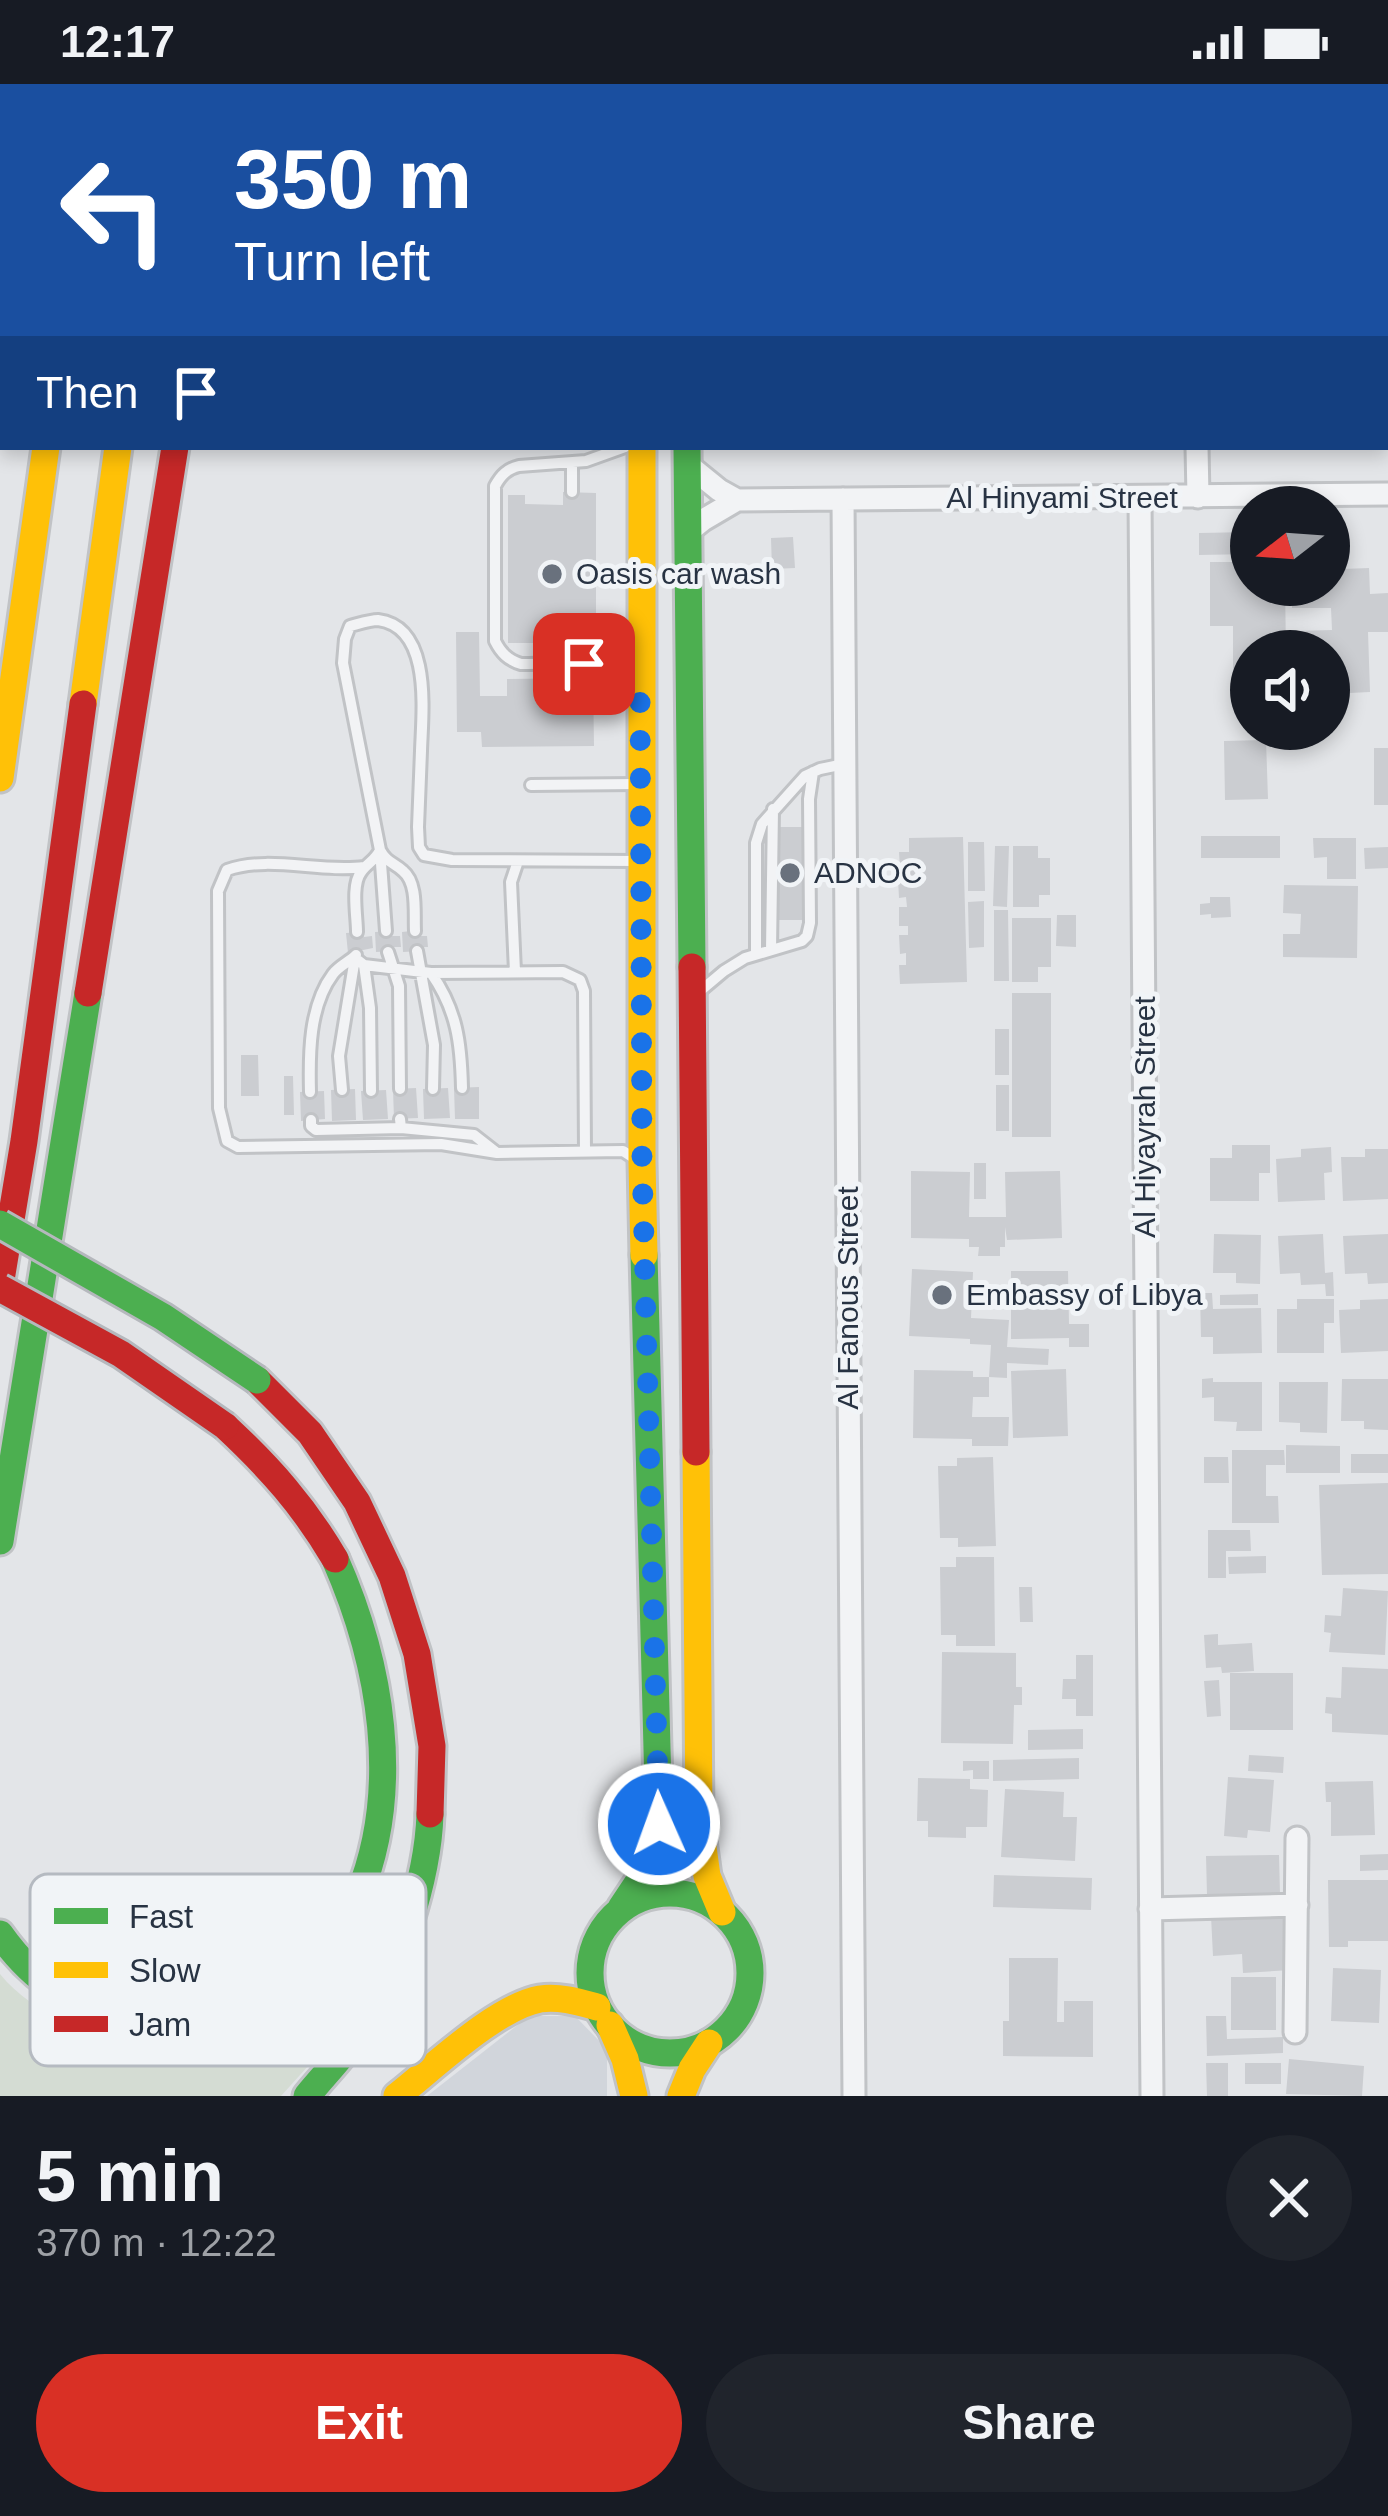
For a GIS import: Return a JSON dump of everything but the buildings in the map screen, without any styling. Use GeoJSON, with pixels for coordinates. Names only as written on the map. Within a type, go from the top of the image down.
{"type":"FeatureCollection","features":[{"type":"Feature","properties":{"kind":"main road"},"geometry":{"type":"LineString","coordinates":[[0,778],[46,450]]}},
{"type":"Feature","properties":{"kind":"main road"},"geometry":{"type":"LineString","coordinates":[[118,450],[0,1287],[121,1354],[225,1426],[268,1465],[313,1522],[349,1590],[372,1665],[384,1747],[379,1824],[368,1874]]}},
{"type":"Feature","properties":{"kind":"main road"},"geometry":{"type":"LineString","coordinates":[[0,1541],[175,450]]}},
{"type":"Feature","properties":{"kind":"main road"},"geometry":{"type":"LineString","coordinates":[[634,2096],[625,2059],[591,1987],[590,1964],[605,1924],[648,1870],[659,1824],[642,1162],[642,450]]}},
{"type":"Feature","properties":{"kind":"main road"},"geometry":{"type":"LineString","coordinates":[[687,456],[699,1819],[703,1857],[722,1912]]}},
{"type":"Feature","properties":{"kind":"main road"},"geometry":{"type":"LineString","coordinates":[[0,1224],[146,1305],[256,1380],[310,1433],[357,1502],[392,1576],[417,1654],[432,1746],[429,1842],[421,1874]]}},
{"type":"Feature","properties":{"kind":"main road"},"geometry":{"type":"LineString","coordinates":[[397,2096],[515,2007],[543,1999],[557,1998],[603,2016],[626,2040],[667,2053],[689,2050],[726,2030],[747,1992],[746,1948],[736,1928],[704,1900],[683,1893],[661,1892],[621,1909]]}},
{"type":"Feature","properties":{"kind":"main road"},"geometry":{"type":"LineString","coordinates":[[0,1934],[30,1967]]}},
{"type":"Feature","properties":{"kind":"main road"},"geometry":{"type":"LineString","coordinates":[[681,2096],[709,2042]]}},
{"type":"Feature","properties":{"kind":"main road"},"geometry":{"type":"LineString","coordinates":[[307,2096],[332,2066]]}},
{"type":"Feature","properties":{"kind":"street"},"geometry":{"type":"LineString","coordinates":[[1198,450],[1198,497]]}},
{"type":"Feature","properties":{"kind":"street"},"geometry":{"type":"LineString","coordinates":[[687,456],[719,490],[736,500],[688,532]]}},
{"type":"Feature","properties":{"kind":"street","name":"Al Hinyami Street"},"geometry":{"type":"LineString","coordinates":[[736,500],[1388,494]]}},
{"type":"Feature","properties":{"kind":"street","name":"Al Hiyayrah Street"},"geometry":{"type":"LineString","coordinates":[[1140,498],[1151,2096]]}},
{"type":"Feature","properties":{"kind":"street","name":"Al Fanous Street"},"geometry":{"type":"LineString","coordinates":[[843,499],[854,2096]]}},
{"type":"Feature","properties":{"kind":"street"},"geometry":{"type":"LineString","coordinates":[[1295,2032],[1297,1838]]}},
{"type":"Feature","properties":{"kind":"street"},"geometry":{"type":"LineString","coordinates":[[1150,1909],[1297,1905]]}},
{"type":"Feature","properties":{"kind":"lane"},"geometry":{"type":"LineString","coordinates":[[618,450],[572,463],[519,466],[495,486],[495,641],[506,657],[521,664],[608,669],[640,690]]}},
{"type":"Feature","properties":{"kind":"lane"},"geometry":{"type":"LineString","coordinates":[[572,463],[572,492]]}},
{"type":"Feature","properties":{"kind":"lane"},"geometry":{"type":"LineString","coordinates":[[386,931],[380,850],[343,662],[350,626],[378,620],[407,638],[416,654],[423,681],[419,847],[424,855],[452,860],[640,861]]}},
{"type":"Feature","properties":{"kind":"lane"},"geometry":{"type":"LineString","coordinates":[[571,644],[571,664]]}},
{"type":"Feature","properties":{"kind":"lane"},"geometry":{"type":"LineString","coordinates":[[756,954],[756,843],[762,824],[805,776],[844,764]]}},
{"type":"Feature","properties":{"kind":"lane"},"geometry":{"type":"LineString","coordinates":[[692,998],[724,970],[756,954],[802,941],[809,930],[813,772]]}},
{"type":"Feature","properties":{"kind":"lane"},"geometry":{"type":"LineString","coordinates":[[531,785],[640,784]]}},
{"type":"Feature","properties":{"kind":"lane"},"geometry":{"type":"LineString","coordinates":[[771,950],[773,809]]}},
{"type":"Feature","properties":{"kind":"lane"},"geometry":{"type":"LineString","coordinates":[[380,850],[376,860],[364,867],[344,870],[255,865],[227,870],[218,891],[217,1082],[227,1141],[238,1147],[441,1144],[497,1153],[623,1151],[642,1162]]}},
{"type":"Feature","properties":{"kind":"lane"},"geometry":{"type":"LineString","coordinates":[[380,850],[388,864],[402,870],[412,883],[415,931]]}},
{"type":"Feature","properties":{"kind":"lane"},"geometry":{"type":"LineString","coordinates":[[515,972],[511,882],[518,861]]}},
{"type":"Feature","properties":{"kind":"lane"},"geometry":{"type":"LineString","coordinates":[[358,932],[356,878],[364,867]]}},
{"type":"Feature","properties":{"kind":"lane"},"geometry":{"type":"LineString","coordinates":[[417,951],[425,972],[434,1046],[433,1089]]}},
{"type":"Feature","properties":{"kind":"lane"},"geometry":{"type":"LineString","coordinates":[[388,952],[399,986],[400,1089]]}},
{"type":"Feature","properties":{"kind":"lane"},"geometry":{"type":"LineString","coordinates":[[310,1092],[311,1031],[328,984],[336,969],[359,958],[425,972],[563,972],[580,980],[584,991],[585,1152]]}},
{"type":"Feature","properties":{"kind":"lane"},"geometry":{"type":"LineString","coordinates":[[342,1090],[339,1056],[359,958]]}},
{"type":"Feature","properties":{"kind":"lane"},"geometry":{"type":"LineString","coordinates":[[359,958],[370,1008],[371,1090]]}},
{"type":"Feature","properties":{"kind":"lane"},"geometry":{"type":"LineString","coordinates":[[425,972],[444,992],[460,1034],[463,1088]]}},
{"type":"Feature","properties":{"kind":"lane"},"geometry":{"type":"LineString","coordinates":[[463,1119],[463,1133]]}},
{"type":"Feature","properties":{"kind":"lane"},"geometry":{"type":"LineString","coordinates":[[311,1120],[316,1130],[438,1124],[474,1135],[497,1153]]}},
{"type":"Feature","properties":{"kind":"shaded area"},"geometry":{"type":"Polygon","coordinates":[[[0,1974],[30,2001],[30,2066],[308,2066],[281,2096],[0,2096],[0,1974]]]}},
{"type":"Feature","properties":{"kind":"shaded area"},"geometry":{"type":"Polygon","coordinates":[[[529,2016],[575,2016],[607,2049],[607,2096],[427,2096],[529,2016]]]}},
{"type":"Feature","properties":{"kind":"traffic: fast"},"geometry":{"type":"LineString","coordinates":[[687,450],[692,967]]}},
{"type":"Feature","properties":{"kind":"traffic: fast"},"geometry":{"type":"LineString","coordinates":[[0,1541],[88,993]]}},
{"type":"Feature","properties":{"kind":"traffic: fast"},"geometry":{"type":"LineString","coordinates":[[0,1224],[163,1317],[257,1380]]}},
{"type":"Feature","properties":{"kind":"traffic: fast"},"geometry":{"type":"LineString","coordinates":[[621,1908],[647,1869],[659,1824],[644,1255]]}},
{"type":"Feature","properties":{"kind":"traffic: fast"},"geometry":{"type":"LineString","coordinates":[[335,1559],[364,1640],[381,1726],[380,1813],[366,1874]]}},
{"type":"Feature","properties":{"kind":"traffic: fast"},"geometry":{"type":"LineString","coordinates":[[422,1874],[430,1814]]}},
{"type":"Feature","properties":{"kind":"traffic: fast"},"geometry":{"type":"LineString","coordinates":[[670,1893],[701,1899],[726,1917],[744,1942],[750,1973],[744,2004],[726,2029],[701,2047],[670,2053],[639,2047],[614,2029],[596,2004],[590,1973],[596,1942],[614,1917],[639,1899],[670,1893]]}},
{"type":"Feature","properties":{"kind":"traffic: fast"},"geometry":{"type":"LineString","coordinates":[[0,1934],[30,1969]]}},
{"type":"Feature","properties":{"kind":"traffic: fast"},"geometry":{"type":"LineString","coordinates":[[307,2096],[332,2066]]}},
{"type":"Feature","properties":{"kind":"traffic: slow"},"geometry":{"type":"LineString","coordinates":[[0,778],[46,450]]}},
{"type":"Feature","properties":{"kind":"traffic: slow"},"geometry":{"type":"LineString","coordinates":[[83,704],[118,450]]}},
{"type":"Feature","properties":{"kind":"traffic: slow"},"geometry":{"type":"LineString","coordinates":[[642,450],[644,1255]]}},
{"type":"Feature","properties":{"kind":"traffic: slow"},"geometry":{"type":"LineString","coordinates":[[696,1452],[699,1819],[707,1876],[722,1912]]}},
{"type":"Feature","properties":{"kind":"traffic: slow"},"geometry":{"type":"LineString","coordinates":[[397,2096],[485,2026],[523,2004],[554,1998],[597,2007]]}},
{"type":"Feature","properties":{"kind":"traffic: slow"},"geometry":{"type":"LineString","coordinates":[[610,2025],[634,2096]]}},
{"type":"Feature","properties":{"kind":"traffic: slow"},"geometry":{"type":"LineString","coordinates":[[681,2096],[709,2043]]}},
{"type":"Feature","properties":{"kind":"traffic: jam"},"geometry":{"type":"LineString","coordinates":[[88,993],[175,450]]}},
{"type":"Feature","properties":{"kind":"traffic: jam"},"geometry":{"type":"LineString","coordinates":[[0,1286],[83,704]]}},
{"type":"Feature","properties":{"kind":"traffic: jam"},"geometry":{"type":"LineString","coordinates":[[692,967],[696,1452]]}},
{"type":"Feature","properties":{"kind":"traffic: jam"},"geometry":{"type":"LineString","coordinates":[[0,1288],[121,1354],[225,1426]]}},
{"type":"Feature","properties":{"kind":"traffic: jam"},"geometry":{"type":"LineString","coordinates":[[257,1380],[310,1433],[357,1502],[392,1576],[417,1654],[432,1746],[430,1814]]}},
{"type":"Feature","properties":{"kind":"traffic: jam"},"geometry":{"type":"LineString","coordinates":[[225,1426],[285,1488],[335,1559]]}},
{"type":"Feature","properties":{"kind":"place","name":"Oasis car wash"},"geometry":{"type":"Point","coordinates":[552,574]}},
{"type":"Feature","properties":{"kind":"place","name":"ADNOC"},"geometry":{"type":"Point","coordinates":[790,873]}},
{"type":"Feature","properties":{"kind":"place","name":"Embassy of Libya"},"geometry":{"type":"Point","coordinates":[942,1295]}},
{"type":"Feature","properties":{"kind":"route"},"geometry":{"type":"LineString","coordinates":[[584,664],[620,674],[640,690],[642,1162],[659,1824]]}}]}
